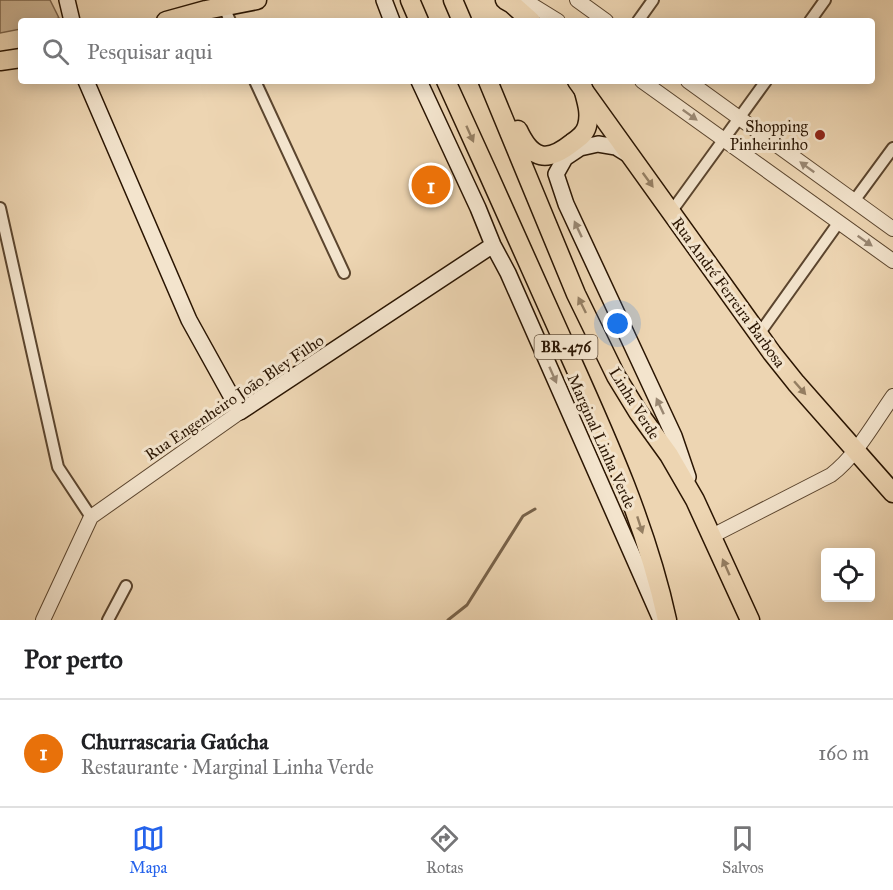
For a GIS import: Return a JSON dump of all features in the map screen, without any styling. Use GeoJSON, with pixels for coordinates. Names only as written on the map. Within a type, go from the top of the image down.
{"type":"FeatureCollection","features":[{"type":"Feature","properties":{"kind":"main road"},"geometry":{"type":"LineString","coordinates":[[67,0],[71,18]]}},
{"type":"Feature","properties":{"kind":"main road"},"geometry":{"type":"LineString","coordinates":[[177,18],[206,10],[227,14],[257,0]]}},
{"type":"Feature","properties":{"kind":"main road"},"geometry":{"type":"LineString","coordinates":[[384,0],[391,18]]}},
{"type":"Feature","properties":{"kind":"main road"},"geometry":{"type":"LineString","coordinates":[[410,0],[418,18]]}},
{"type":"Feature","properties":{"kind":"main road"},"geometry":{"type":"LineString","coordinates":[[453,0],[461,18]]}},
{"type":"Feature","properties":{"kind":"main road"},"geometry":{"type":"LineString","coordinates":[[505,0],[528,18]]}},
{"type":"Feature","properties":{"kind":"main road"},"geometry":{"type":"LineString","coordinates":[[0,61],[18,58]]}},
{"type":"Feature","properties":{"kind":"main road"},"geometry":{"type":"LineString","coordinates":[[87,84],[189,320],[240,412]]}},
{"type":"Feature","properties":{"kind":"main road","name":"Marginal Linha Verde"},"geometry":{"type":"LineString","coordinates":[[420,84],[493,245],[508,273],[662,620]]}},
{"type":"Feature","properties":{"kind":"main road","name":"BR-476"},"geometry":{"type":"LineString","coordinates":[[447,84],[631,498],[667,620]]}},
{"type":"Feature","properties":{"kind":"main road","name":"Linha Verde"},"geometry":{"type":"LineString","coordinates":[[489,84],[576,294],[616,376],[669,455],[695,500],[750,620]]}},
{"type":"Feature","properties":{"kind":"main road"},"geometry":{"type":"LineString","coordinates":[[496,84],[523,141],[536,154],[547,157],[561,152],[582,136],[587,126],[589,114],[580,85]]}},
{"type":"Feature","properties":{"kind":"main road","name":"Rua André Ferreira Barbosa"},"geometry":{"type":"LineString","coordinates":[[580,85],[789,375],[893,492]]}},
{"type":"Feature","properties":{"kind":"main road"},"geometry":{"type":"LineString","coordinates":[[632,157],[616,147],[598,144],[580,148],[565,158],[555,174],[566,204],[674,436],[695,500]]}},
{"type":"Feature","properties":{"kind":"main road","name":"Rua Engenheiro João Bley Filho"},"geometry":{"type":"LineString","coordinates":[[240,412],[493,245]]}},
{"type":"Feature","properties":{"kind":"street"},"geometry":{"type":"LineString","coordinates":[[519,0],[553,18]]}},
{"type":"Feature","properties":{"kind":"street"},"geometry":{"type":"LineString","coordinates":[[577,0],[602,18]]}},
{"type":"Feature","properties":{"kind":"street"},"geometry":{"type":"LineString","coordinates":[[640,18],[653,0]]}},
{"type":"Feature","properties":{"kind":"street"},"geometry":{"type":"LineString","coordinates":[[812,18],[825,0]]}},
{"type":"Feature","properties":{"kind":"street"},"geometry":{"type":"LineString","coordinates":[[256,84],[344,273]]}},
{"type":"Feature","properties":{"kind":"street"},"geometry":{"type":"LineString","coordinates":[[646,84],[893,261]]}},
{"type":"Feature","properties":{"kind":"street"},"geometry":{"type":"LineString","coordinates":[[692,84],[893,229]]}},
{"type":"Feature","properties":{"kind":"street"},"geometry":{"type":"LineString","coordinates":[[671,212],[764,84]]}},
{"type":"Feature","properties":{"kind":"street"},"geometry":{"type":"LineString","coordinates":[[855,201],[893,147]]}},
{"type":"Feature","properties":{"kind":"street"},"geometry":{"type":"LineString","coordinates":[[0,208],[58,467],[91,517]]}},
{"type":"Feature","properties":{"kind":"street"},"geometry":{"type":"LineString","coordinates":[[759,334],[839,222]]}},
{"type":"Feature","properties":{"kind":"street"},"geometry":{"type":"LineString","coordinates":[[712,536],[839,469],[893,396]]}},
{"type":"Feature","properties":{"kind":"street","name":"Rua Engenheiro João Bley Filho"},"geometry":{"type":"LineString","coordinates":[[43,620],[91,517],[240,412]]}},
{"type":"Feature","properties":{"kind":"street"},"geometry":{"type":"LineString","coordinates":[[108,620],[126,586]]}},
{"type":"Feature","properties":{"kind":"shaded area"},"geometry":{"type":"Polygon","coordinates":[[[0,0],[50,0],[59,18],[18,18],[18,30],[0,33],[0,0]]]}},
{"type":"Feature","properties":{"kind":"waterway"},"geometry":{"type":"LineString","coordinates":[[448,620],[467,605],[523,516],[535,509]]}},
{"type":"Feature","properties":{"kind":"place","name":"Shopping Pinheirinho"},"geometry":{"type":"Point","coordinates":[820,135]}},
{"type":"Feature","properties":{"kind":"place","name":"Churrascaria Gaúcha"},"geometry":{"type":"Point","coordinates":[431,185]}}]}
